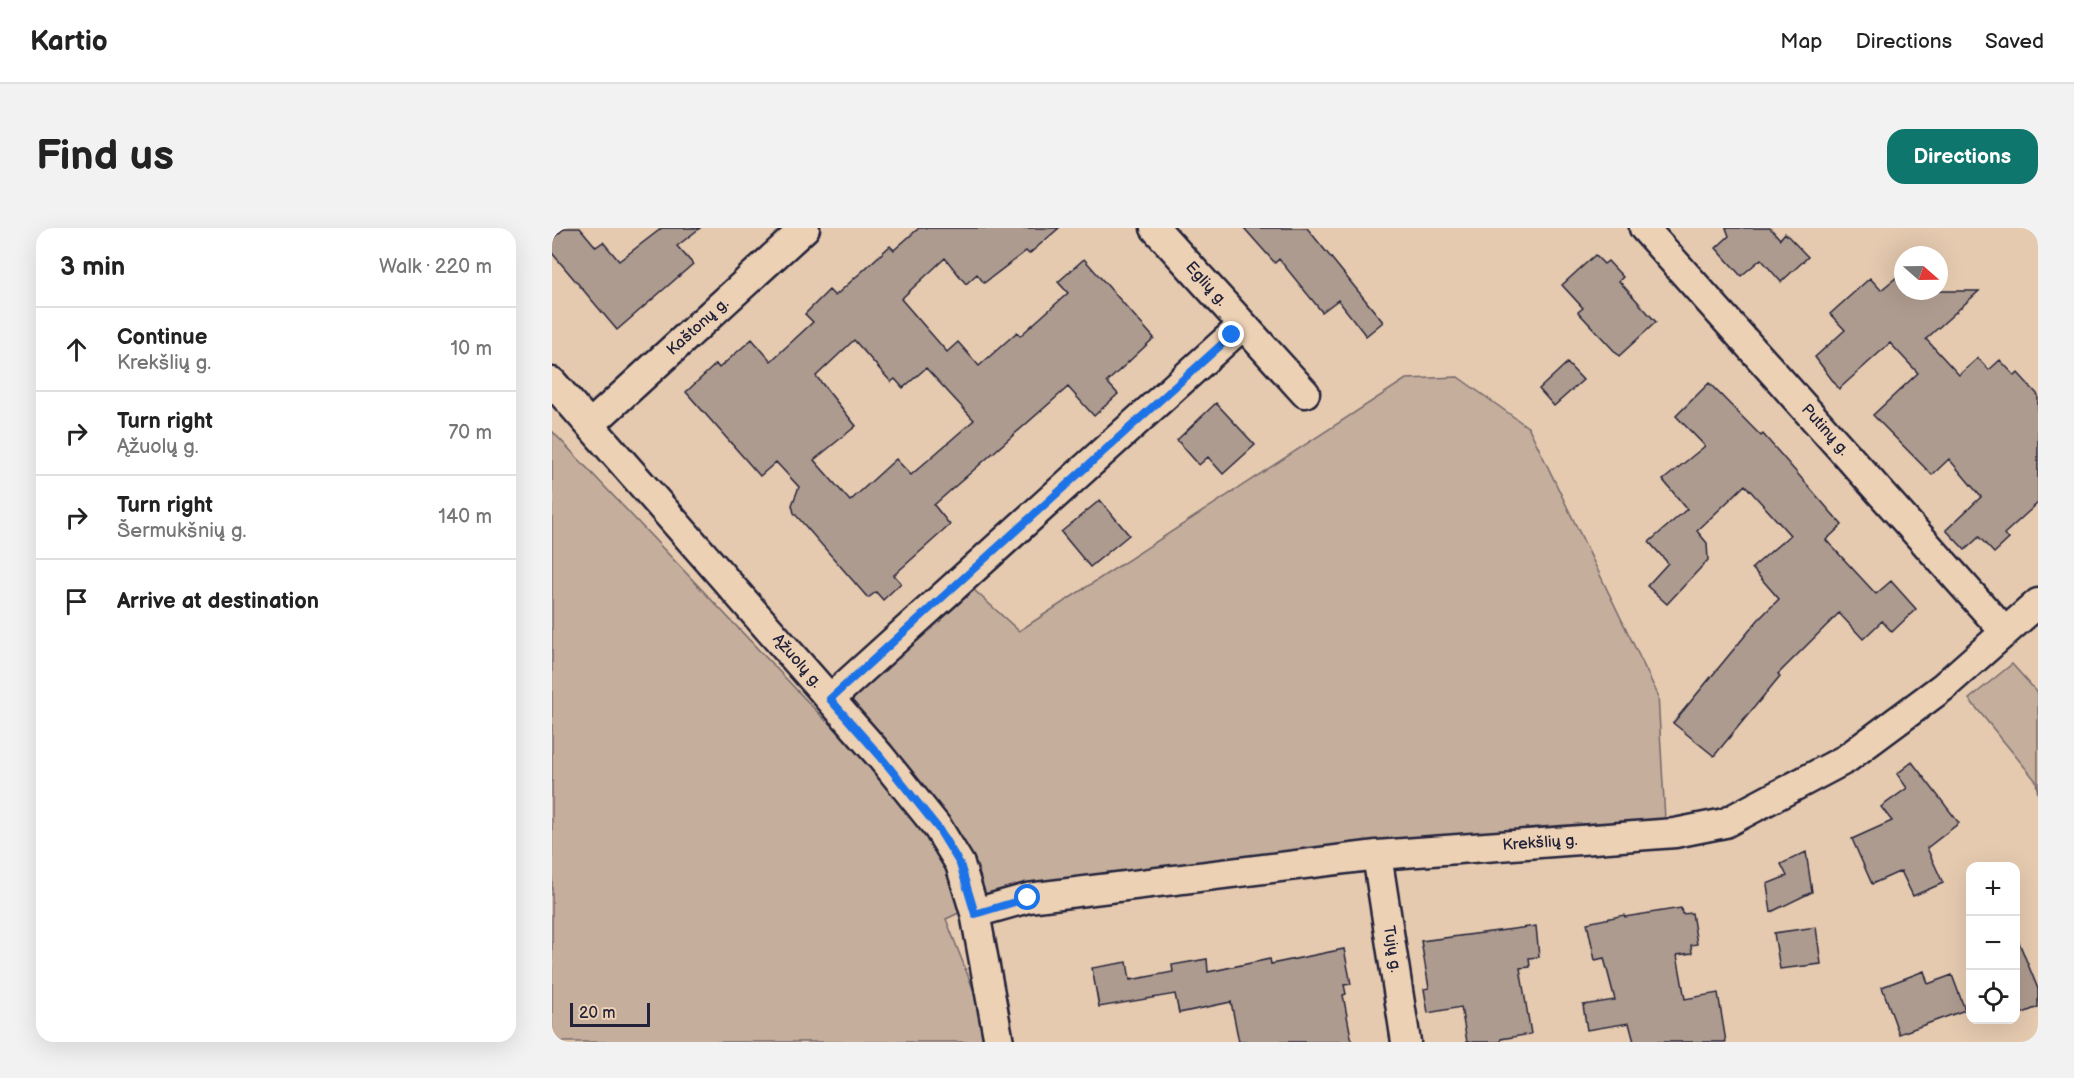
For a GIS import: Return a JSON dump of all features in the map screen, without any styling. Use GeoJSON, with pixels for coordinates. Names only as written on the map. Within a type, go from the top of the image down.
{"type":"FeatureCollection","features":[{"type":"Feature","properties":{"kind":"street","name":"Kaštonų g."},"geometry":{"type":"LineString","coordinates":[[590,425],[805,228]]}},
{"type":"Feature","properties":{"kind":"street","name":"Eglių g."},"geometry":{"type":"LineString","coordinates":[[1155,228],[1305,393]]}},
{"type":"Feature","properties":{"kind":"street","name":"Putinų g."},"geometry":{"type":"LineString","coordinates":[[1644,228],[2005,632]]}},
{"type":"Feature","properties":{"kind":"street"},"geometry":{"type":"LineString","coordinates":[[830,699],[1243,324]]}},
{"type":"Feature","properties":{"kind":"street","name":"Ąžuolų g."},"geometry":{"type":"LineString","coordinates":[[552,382],[880,756],[938,828],[960,864],[975,914],[999,1042]]}},
{"type":"Feature","properties":{"kind":"street","name":"Krekšlių g."},"geometry":{"type":"LineString","coordinates":[[975,914],[1028,898],[1377,855],[1676,833],[1725,823],[1846,759],[1943,687],[2038,603]]}},
{"type":"Feature","properties":{"kind":"street","name":"Tujų g."},"geometry":{"type":"LineString","coordinates":[[1377,855],[1406,1042]]}},
{"type":"Feature","properties":{"kind":"shaded area"},"geometry":{"type":"Polygon","coordinates":[[[1458,377],[1529,428],[1658,695],[1665,820],[1348,843],[1008,890],[946,919],[979,1004],[985,1042],[552,1042],[552,431],[826,721],[974,590],[1019,631],[1406,379],[1458,377]]]}},
{"type":"Feature","properties":{"kind":"shaded area"},"geometry":{"type":"Polygon","coordinates":[[[2012,664],[2038,693],[2038,795],[2036,781],[1969,699],[2012,664]]]}},
{"type":"Feature","properties":{"kind":"building"},"geometry":{"type":"Polygon","coordinates":[[[565,228],[580,228],[596,247],[603,242],[619,261],[662,228],[700,228],[677,246],[693,264],[617,330],[552,253],[552,239],[565,228]]]}},
{"type":"Feature","properties":{"kind":"building"},"geometry":{"type":"Polygon","coordinates":[[[919,228],[1059,228],[1029,254],[1026,251],[984,283],[977,274],[966,284],[945,258],[901,299],[947,352],[958,342],[979,366],[1017,332],[1020,336],[1068,293],[1058,282],[1084,259],[1154,338],[1107,382],[1118,394],[1094,416],[1068,387],[934,505],[950,525],[894,575],[901,583],[883,600],[876,592],[868,598],[794,513],[792,505],[799,487],[776,462],[760,476],[686,392],[716,364],[719,368],[752,339],[771,361],[813,322],[805,314],[829,290],[835,296],[890,246],[894,250],[919,228]],[[854,340],[816,376],[856,426],[814,460],[850,501],[896,459],[911,475],[974,420],[926,368],[903,388],[895,379],[891,382],[854,340]]]}},
{"type":"Feature","properties":{"kind":"building"},"geometry":{"type":"Polygon","coordinates":[[[1244,228],[1307,228],[1383,322],[1366,336],[1338,300],[1322,312],[1279,259],[1275,263],[1244,228]]]}},
{"type":"Feature","properties":{"kind":"building"},"geometry":{"type":"Polygon","coordinates":[[[1726,228],[1770,228],[1780,239],[1785,233],[1808,257],[1781,282],[1761,259],[1741,276],[1716,248],[1729,236],[1726,228]]]}},
{"type":"Feature","properties":{"kind":"building"},"geometry":{"type":"Polygon","coordinates":[[[1595,255],[1604,264],[1608,261],[1623,277],[1619,281],[1656,322],[1619,356],[1578,312],[1583,308],[1562,285],[1595,255]]]}},
{"type":"Feature","properties":{"kind":"building"},"geometry":{"type":"Polygon","coordinates":[[[1870,278],[1881,290],[1894,279],[1894,300],[1948,300],[1948,291],[1979,291],[1926,339],[1959,375],[1978,358],[1989,370],[2000,360],[2015,376],[2018,373],[2038,395],[2038,503],[2004,534],[2009,539],[1994,553],[1979,537],[1965,550],[1946,530],[1981,497],[1949,459],[1932,475],[1873,415],[1918,373],[1890,343],[1839,389],[1815,357],[1845,330],[1830,314],[1870,278]]]}},
{"type":"Feature","properties":{"kind":"building"},"geometry":{"type":"Polygon","coordinates":[[[1567,363],[1583,380],[1554,406],[1539,389],[1567,363]]]}},
{"type":"Feature","properties":{"kind":"building"},"geometry":{"type":"Polygon","coordinates":[[[1709,383],[1761,436],[1763,434],[1842,525],[1826,540],[1876,594],[1891,581],[1916,609],[1892,632],[1882,621],[1863,639],[1839,613],[1778,674],[1780,676],[1714,756],[1673,723],[1758,620],[1779,599],[1752,568],[1790,535],[1745,485],[1697,531],[1707,543],[1708,560],[1667,604],[1647,586],[1668,563],[1649,542],[1687,509],[1663,480],[1705,446],[1676,416],[1709,383]]]}},
{"type":"Feature","properties":{"kind":"building"},"geometry":{"type":"Polygon","coordinates":[[[1216,403],[1255,445],[1223,474],[1208,457],[1199,465],[1177,440],[1216,403]]]}},
{"type":"Feature","properties":{"kind":"building"},"geometry":{"type":"Polygon","coordinates":[[[1100,500],[1129,535],[1090,567],[1061,532],[1100,500]]]}},
{"type":"Feature","properties":{"kind":"building"},"geometry":{"type":"Polygon","coordinates":[[[1912,762],[1959,823],[1927,848],[1943,883],[1913,896],[1901,871],[1872,884],[1852,839],[1892,821],[1881,807],[1907,788],[1897,774],[1912,762]]]}},
{"type":"Feature","properties":{"kind":"building"},"geometry":{"type":"Polygon","coordinates":[[[1806,852],[1812,892],[1771,912],[1767,884],[1787,876],[1781,864],[1806,852]]]}},
{"type":"Feature","properties":{"kind":"building"},"geometry":{"type":"Polygon","coordinates":[[[1681,908],[1682,914],[1692,913],[1697,944],[1691,945],[1692,953],[1677,955],[1685,999],[1718,993],[1726,1042],[1634,1042],[1629,1023],[1587,1030],[1583,1005],[1615,1000],[1604,958],[1595,960],[1587,923],[1624,915],[1625,917],[1681,908]]]}},
{"type":"Feature","properties":{"kind":"building"},"geometry":{"type":"Polygon","coordinates":[[[1536,926],[1539,957],[1529,958],[1530,967],[1520,968],[1531,1034],[1501,1039],[1501,1042],[1467,1042],[1461,1007],[1428,1013],[1424,989],[1429,988],[1421,941],[1536,926]]]}},
{"type":"Feature","properties":{"kind":"building"},"geometry":{"type":"Polygon","coordinates":[[[1816,927],[1821,964],[1780,969],[1774,933],[1816,927]]]}},
{"type":"Feature","properties":{"kind":"building"},"geometry":{"type":"Polygon","coordinates":[[[2020,945],[2038,989],[2038,1007],[2020,1014],[2020,945]]]}},
{"type":"Feature","properties":{"kind":"building"},"geometry":{"type":"Polygon","coordinates":[[[1344,949],[1351,984],[1344,985],[1346,994],[1343,995],[1352,1042],[1239,1042],[1231,1002],[1179,1013],[1175,994],[1099,1007],[1092,968],[1127,962],[1130,980],[1173,972],[1172,965],[1207,959],[1208,972],[1270,959],[1271,964],[1344,949]]]}},
{"type":"Feature","properties":{"kind":"building"},"geometry":{"type":"Polygon","coordinates":[[[1924,971],[1928,984],[1952,975],[1965,1010],[1899,1034],[1882,987],[1924,971]]]}},
{"type":"Feature","properties":{"kind":"route"},"geometry":{"type":"LineString","coordinates":[[1028,898],[975,914],[960,864],[938,828],[830,699],[1232,335]]}}]}
